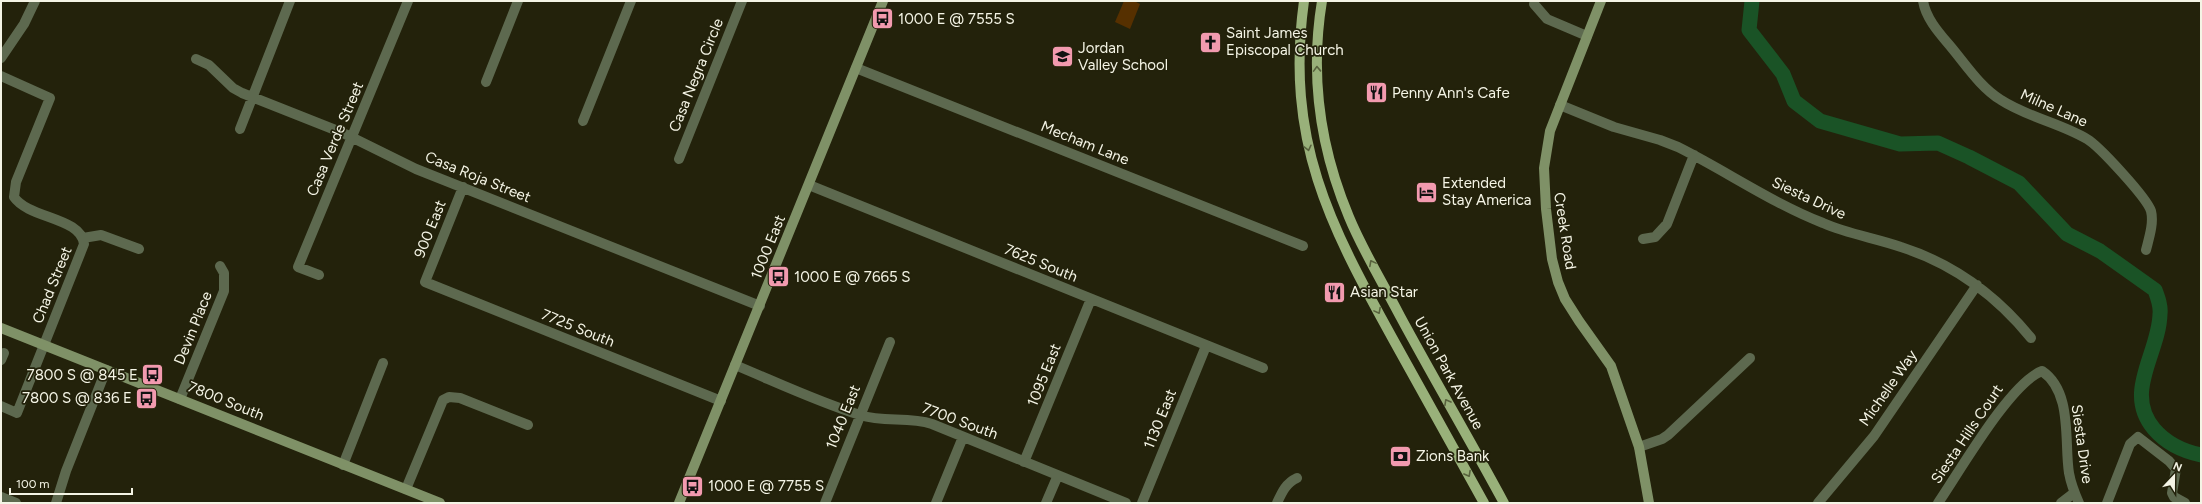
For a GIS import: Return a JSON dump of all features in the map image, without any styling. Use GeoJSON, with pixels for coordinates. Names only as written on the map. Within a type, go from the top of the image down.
{"type":"FeatureCollection","features":[{"type":"Feature","properties":{"kind":"main road"},"geometry":{"type":"LineString","coordinates":[[1304,1],[1299,50],[1301,102],[1307,145],[1326,208],[1346,252],[1484,503]]}},
{"type":"Feature","properties":{"kind":"main road","name":"Union Park Avenue"},"geometry":{"type":"LineString","coordinates":[[1322,1],[1317,52],[1318,98],[1326,144],[1338,188],[1350,218],[1373,266],[1430,372],[1504,503]]}},
{"type":"Feature","properties":{"kind":"street"},"geometry":{"type":"LineString","coordinates":[[1,58],[24,24],[35,1]]}},
{"type":"Feature","properties":{"kind":"street"},"geometry":{"type":"LineString","coordinates":[[240,129],[251,97],[290,1]]}},
{"type":"Feature","properties":{"kind":"street","name":"Casa Verde Street"},"geometry":{"type":"LineString","coordinates":[[319,276],[298,268],[408,1]]}},
{"type":"Feature","properties":{"kind":"street"},"geometry":{"type":"LineString","coordinates":[[486,82],[518,1]]}},
{"type":"Feature","properties":{"kind":"street"},"geometry":{"type":"LineString","coordinates":[[583,121],[631,1]]}},
{"type":"Feature","properties":{"kind":"street","name":"Casa Negra Circle"},"geometry":{"type":"LineString","coordinates":[[678,159],[742,1]]}},
{"type":"Feature","properties":{"kind":"street","name":"1000 East"},"geometry":{"type":"LineString","coordinates":[[679,503],[883,1]]}},
{"type":"Feature","properties":{"kind":"street","name":"Creek Road"},"geometry":{"type":"LineString","coordinates":[[1601,1],[1550,131],[1544,168],[1546,209],[1552,259],[1565,299],[1612,366],[1639,447],[1649,503]]}},
{"type":"Feature","properties":{"kind":"street","name":"Milne Lane"},"geometry":{"type":"LineString","coordinates":[[1923,1],[1928,15],[1943,37],[1989,90],[2000,100],[2015,108],[2088,139],[2130,183],[2150,209],[2151,225],[2146,250]]}},
{"type":"Feature","properties":{"kind":"street"},"geometry":{"type":"LineString","coordinates":[[1534,4],[1547,18],[1587,36]]}},
{"type":"Feature","properties":{"kind":"street","name":"Casa Roja Street"},"geometry":{"type":"LineString","coordinates":[[196,59],[209,65],[233,88],[251,97],[352,137],[416,169],[760,306]]}},
{"type":"Feature","properties":{"kind":"street","name":"Mecham Lane"},"geometry":{"type":"LineString","coordinates":[[856,68],[1303,246]]}},
{"type":"Feature","properties":{"kind":"street","name":"Chad Street"},"geometry":{"type":"LineString","coordinates":[[1,76],[50,98],[16,182],[14,197],[18,203],[25,207],[74,228],[83,238],[83,250],[17,413],[1,406]]}},
{"type":"Feature","properties":{"kind":"street","name":"Siesta Drive"},"geometry":{"type":"LineString","coordinates":[[1560,105],[1614,127],[1660,140],[1694,155],[1804,215],[1841,230],[1918,253],[1942,263],[1977,285],[2013,316],[2031,338]]}},
{"type":"Feature","properties":{"kind":"street"},"geometry":{"type":"LineString","coordinates":[[1643,239],[1654,237],[1667,224],[1694,155]]}},
{"type":"Feature","properties":{"kind":"street","name":"7625 South"},"geometry":{"type":"LineString","coordinates":[[809,185],[1263,368]]}},
{"type":"Feature","properties":{"kind":"street","name":"900 East"},"geometry":{"type":"LineString","coordinates":[[426,282],[463,187]]}},
{"type":"Feature","properties":{"kind":"street"},"geometry":{"type":"LineString","coordinates":[[83,238],[101,235],[139,249]]}},
{"type":"Feature","properties":{"kind":"street","name":"Devin Place"},"geometry":{"type":"LineString","coordinates":[[180,399],[224,291],[224,273],[220,266]]}},
{"type":"Feature","properties":{"kind":"street","name":"7725 South"},"geometry":{"type":"LineString","coordinates":[[426,282],[720,401]]}},
{"type":"Feature","properties":{"kind":"street","name":"Michelle Way"},"geometry":{"type":"LineString","coordinates":[[1818,503],[1874,436],[1977,285]]}},
{"type":"Feature","properties":{"kind":"street","name":"1095 East"},"geometry":{"type":"LineString","coordinates":[[1024,462],[1091,299]]}},
{"type":"Feature","properties":{"kind":"street","name":"7800 South"},"geometry":{"type":"LineString","coordinates":[[1,328],[440,503]]}},
{"type":"Feature","properties":{"kind":"street","name":"1040 East"},"geometry":{"type":"LineString","coordinates":[[825,503],[890,342]]}},
{"type":"Feature","properties":{"kind":"street","name":"1130 East"},"geometry":{"type":"LineString","coordinates":[[1142,503],[1206,346]]}},
{"type":"Feature","properties":{"kind":"street"},"geometry":{"type":"LineString","coordinates":[[1639,447],[1662,439],[1668,435],[1750,358]]}},
{"type":"Feature","properties":{"kind":"street"},"geometry":{"type":"LineString","coordinates":[[344,464],[383,363]]}},
{"type":"Feature","properties":{"kind":"street","name":"7700 South"},"geometry":{"type":"LineString","coordinates":[[735,365],[860,415],[877,420],[922,421],[1126,503]]}},
{"type":"Feature","properties":{"kind":"street"},"geometry":{"type":"LineString","coordinates":[[56,503],[66,471],[106,370]]}},
{"type":"Feature","properties":{"kind":"street","name":"Siesta Drive"},"geometry":{"type":"LineString","coordinates":[[2042,371],[2053,383],[2063,405],[2069,473],[2074,493],[2079,503]]}},
{"type":"Feature","properties":{"kind":"street","name":"Siesta Hills Court"},"geometry":{"type":"LineString","coordinates":[[1938,503],[2010,396],[2032,374],[2042,371]]}},
{"type":"Feature","properties":{"kind":"street"},"geometry":{"type":"LineString","coordinates":[[406,489],[444,400],[449,397],[460,398],[528,425]]}},
{"type":"Feature","properties":{"kind":"street"},"geometry":{"type":"LineString","coordinates":[[936,503],[963,437]]}},
{"type":"Feature","properties":{"kind":"street"},"geometry":{"type":"LineString","coordinates":[[2107,503],[2130,444],[2138,437],[2174,465],[2176,474],[2172,493],[2174,497],[2185,503]]}},
{"type":"Feature","properties":{"kind":"street"},"geometry":{"type":"LineString","coordinates":[[1046,503],[1058,475]]}},
{"type":"Feature","properties":{"kind":"street"},"geometry":{"type":"LineString","coordinates":[[1277,503],[1290,481],[1297,478]]}},
{"type":"Feature","properties":{"kind":"street"},"geometry":{"type":"LineString","coordinates":[[2061,503],[2074,493]]}},
{"type":"Feature","properties":{"kind":"street"},"geometry":{"type":"LineString","coordinates":[[1,497],[16,503]]}},
{"type":"Feature","properties":{"kind":"shaded area"},"geometry":{"type":"Polygon","coordinates":[[[1124,1],[1134,1],[1140,4],[1130,29],[1115,22],[1124,1]]]}},
{"type":"Feature","properties":{"kind":"waterway"},"geometry":{"type":"LineString","coordinates":[[1752,1],[1749,30],[1783,74],[1794,101],[1820,121],[1900,144],[1938,143],[1969,157],[2019,183],[2067,234],[2100,251],[2155,290],[2160,305],[2160,314],[2158,329],[2142,387],[2142,401],[2145,415],[2154,429],[2169,442],[2181,449],[2201,455]]}},
{"type":"Feature","properties":{"kind":"place","name":"1000 E @ 7555 S"},"geometry":{"type":"Point","coordinates":[882,19]}},
{"type":"Feature","properties":{"kind":"place","name":"Saint James Episcopal Church"},"geometry":{"type":"Point","coordinates":[1210,42]}},
{"type":"Feature","properties":{"kind":"place","name":"Jordan Valley School"},"geometry":{"type":"Point","coordinates":[1063,57]}},
{"type":"Feature","properties":{"kind":"place","name":"Penny Ann's Cafe"},"geometry":{"type":"Point","coordinates":[1377,93]}},
{"type":"Feature","properties":{"kind":"place","name":"Extended Stay America"},"geometry":{"type":"Point","coordinates":[1426,192]}},
{"type":"Feature","properties":{"kind":"place","name":"1000 E @ 7665 S"},"geometry":{"type":"Point","coordinates":[779,277]}},
{"type":"Feature","properties":{"kind":"place","name":"Asian Star"},"geometry":{"type":"Point","coordinates":[1334,292]}},
{"type":"Feature","properties":{"kind":"place","name":"7800 S @ 845 E"},"geometry":{"type":"Point","coordinates":[153,375]}},
{"type":"Feature","properties":{"kind":"place","name":"7800 S @ 836 E"},"geometry":{"type":"Point","coordinates":[147,398]}},
{"type":"Feature","properties":{"kind":"place","name":"Zions Bank"},"geometry":{"type":"Point","coordinates":[1400,456]}},
{"type":"Feature","properties":{"kind":"place","name":"1000 E @ 7755 S"},"geometry":{"type":"Point","coordinates":[693,486]}}]}
